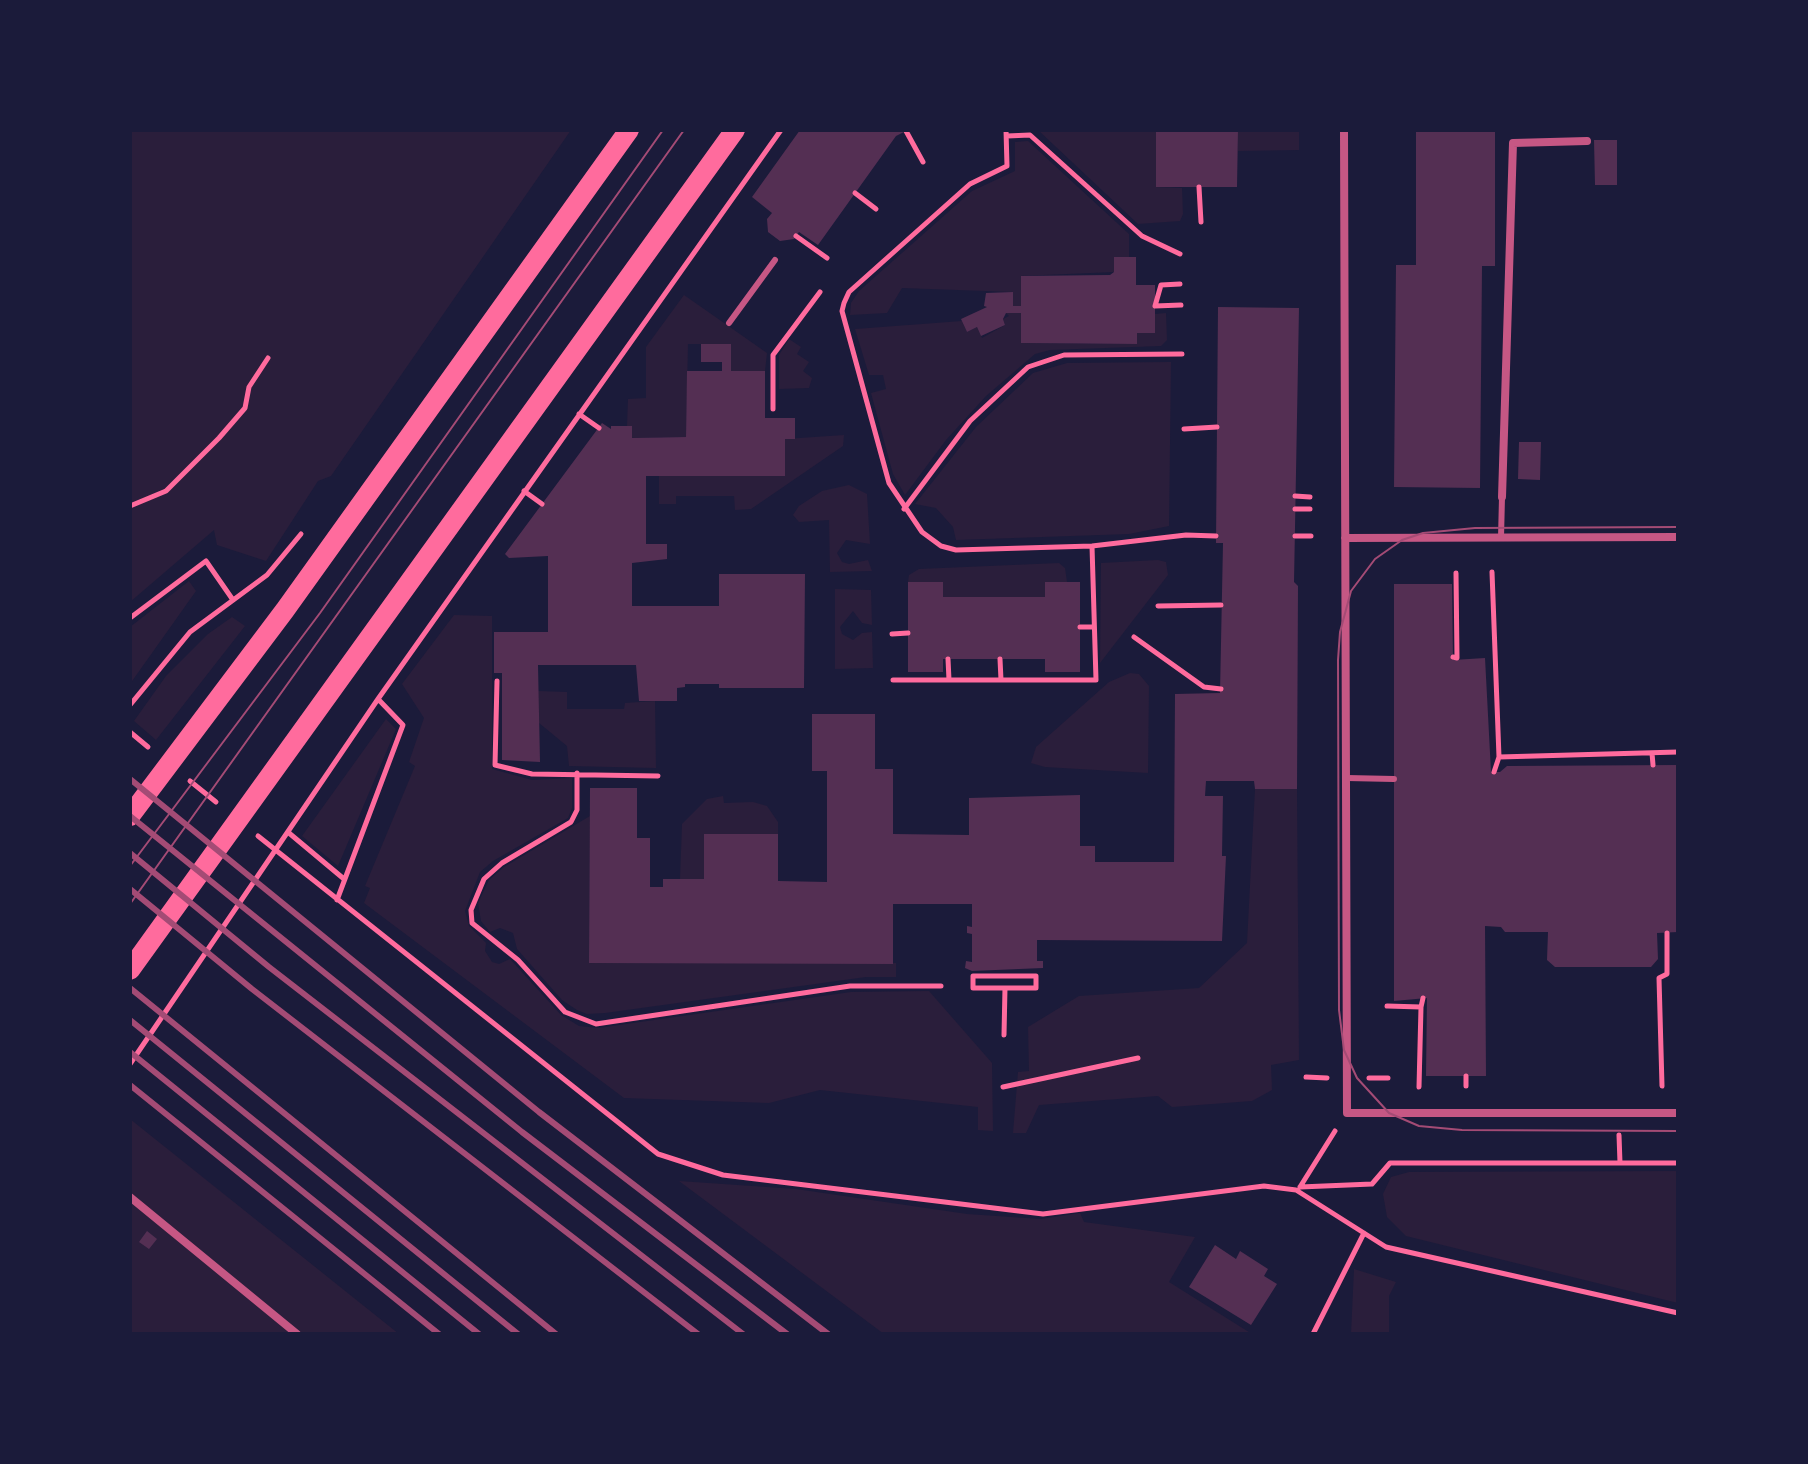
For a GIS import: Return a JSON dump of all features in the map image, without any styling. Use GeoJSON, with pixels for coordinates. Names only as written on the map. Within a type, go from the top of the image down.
{"type":"FeatureCollection","features":[{"type":"Feature","properties":{"kind":"main road"},"geometry":{"type":"LineString","coordinates":[[130,816],[285,610],[629,130]]}},
{"type":"Feature","properties":{"kind":"main road"},"geometry":{"type":"LineString","coordinates":[[130,970],[735,130]]}},
{"type":"Feature","properties":{"kind":"street"},"geometry":{"type":"LineString","coordinates":[[1344,130],[1347,1113],[1678,1113]]}},
{"type":"Feature","properties":{"kind":"street"},"geometry":{"type":"LineString","coordinates":[[1502,497],[1513,143],[1587,141]]}},
{"type":"Feature","properties":{"kind":"street"},"geometry":{"type":"LineString","coordinates":[[1345,538],[1678,537]]}},
{"type":"Feature","properties":{"kind":"street"},"geometry":{"type":"LineString","coordinates":[[130,1197],[297,1334]]}},
{"type":"Feature","properties":{"kind":"lane"},"geometry":{"type":"LineString","coordinates":[[729,323],[775,260]]}},
{"type":"Feature","properties":{"kind":"lane"},"geometry":{"type":"LineString","coordinates":[[1501,538],[1502,497]]}},
{"type":"Feature","properties":{"kind":"lane"},"geometry":{"type":"LineString","coordinates":[[1347,778],[1394,779]]}},
{"type":"Feature","properties":{"kind":"path"},"geometry":{"type":"LineString","coordinates":[[130,1064],[378,699],[781,130]]}},
{"type":"Feature","properties":{"kind":"path"},"geometry":{"type":"LineString","coordinates":[[906,131],[923,162]]}},
{"type":"Feature","properties":{"kind":"path"},"geometry":{"type":"LineString","coordinates":[[1180,254],[1142,236],[1030,135],[1006,133],[1007,166],[970,184],[849,292],[842,311],[882,460],[904,509],[922,532],[941,546],[956,550],[1092,546],[1216,536]]}},
{"type":"Feature","properties":{"kind":"path"},"geometry":{"type":"LineString","coordinates":[[1199,187],[1201,222]]}},
{"type":"Feature","properties":{"kind":"path"},"geometry":{"type":"LineString","coordinates":[[855,193],[876,209]]}},
{"type":"Feature","properties":{"kind":"path"},"geometry":{"type":"LineString","coordinates":[[796,236],[827,258]]}},
{"type":"Feature","properties":{"kind":"path"},"geometry":{"type":"LineString","coordinates":[[1180,284],[1161,285],[1155,306],[1181,305]]}},
{"type":"Feature","properties":{"kind":"path"},"geometry":{"type":"LineString","coordinates":[[773,409],[773,355],[820,292]]}},
{"type":"Feature","properties":{"kind":"path"},"geometry":{"type":"LineString","coordinates":[[904,509],[970,421],[1028,367],[1064,355],[1182,354]]}},
{"type":"Feature","properties":{"kind":"path"},"geometry":{"type":"LineString","coordinates":[[130,506],[166,491],[219,438],[245,408],[249,387],[268,358]]}},
{"type":"Feature","properties":{"kind":"path"},"geometry":{"type":"LineString","coordinates":[[579,414],[599,428]]}},
{"type":"Feature","properties":{"kind":"path"},"geometry":{"type":"LineString","coordinates":[[1184,429],[1217,427]]}},
{"type":"Feature","properties":{"kind":"path"},"geometry":{"type":"LineString","coordinates":[[524,491],[542,504]]}},
{"type":"Feature","properties":{"kind":"path"},"geometry":{"type":"LineString","coordinates":[[1295,496],[1310,497]]}},
{"type":"Feature","properties":{"kind":"path"},"geometry":{"type":"LineString","coordinates":[[1295,509],[1310,509]]}},
{"type":"Feature","properties":{"kind":"path"},"geometry":{"type":"LineString","coordinates":[[130,705],[190,632],[267,575],[304,531]]}},
{"type":"Feature","properties":{"kind":"path"},"geometry":{"type":"LineString","coordinates":[[1295,536],[1311,536]]}},
{"type":"Feature","properties":{"kind":"path"},"geometry":{"type":"LineString","coordinates":[[893,680],[1096,680],[1092,546]]}},
{"type":"Feature","properties":{"kind":"path"},"geometry":{"type":"LineString","coordinates":[[130,618],[206,561],[233,600]]}},
{"type":"Feature","properties":{"kind":"path"},"geometry":{"type":"LineString","coordinates":[[1492,572],[1499,757],[1494,772]]}},
{"type":"Feature","properties":{"kind":"path"},"geometry":{"type":"LineString","coordinates":[[1453,657],[1457,658],[1456,573]]}},
{"type":"Feature","properties":{"kind":"path"},"geometry":{"type":"LineString","coordinates":[[1158,606],[1221,605]]}},
{"type":"Feature","properties":{"kind":"path"},"geometry":{"type":"LineString","coordinates":[[1080,627],[1094,627]]}},
{"type":"Feature","properties":{"kind":"path"},"geometry":{"type":"LineString","coordinates":[[892,634],[908,633]]}},
{"type":"Feature","properties":{"kind":"path"},"geometry":{"type":"LineString","coordinates":[[1134,637],[1204,687],[1221,689]]}},
{"type":"Feature","properties":{"kind":"path"},"geometry":{"type":"LineString","coordinates":[[948,659],[949,680]]}},
{"type":"Feature","properties":{"kind":"path"},"geometry":{"type":"LineString","coordinates":[[1000,659],[1001,680]]}},
{"type":"Feature","properties":{"kind":"path"},"geometry":{"type":"LineString","coordinates":[[497,681],[495,765],[532,774],[658,776]]}},
{"type":"Feature","properties":{"kind":"path"},"geometry":{"type":"LineString","coordinates":[[337,900],[403,725],[378,699]]}},
{"type":"Feature","properties":{"kind":"path"},"geometry":{"type":"LineString","coordinates":[[1499,757],[1678,752]]}},
{"type":"Feature","properties":{"kind":"path"},"geometry":{"type":"LineString","coordinates":[[1652,753],[1653,765]]}},
{"type":"Feature","properties":{"kind":"path"},"geometry":{"type":"LineString","coordinates":[[577,773],[577,810],[571,822],[502,863],[484,879],[471,910],[472,923],[518,960],[565,1012],[596,1024],[850,986],[941,986]]}},
{"type":"Feature","properties":{"kind":"path"},"geometry":{"type":"LineString","coordinates":[[289,833],[344,879]]}},
{"type":"Feature","properties":{"kind":"path"},"geometry":{"type":"LineString","coordinates":[[322,887],[658,1154],[723,1175],[1043,1214],[1264,1186],[1298,1188],[1372,1184],[1390,1163],[1678,1163]]}},
{"type":"Feature","properties":{"kind":"path"},"geometry":{"type":"LineString","coordinates":[[1662,1086],[1659,978],[1667,974],[1667,933]]}},
{"type":"Feature","properties":{"kind":"path"},"geometry":{"type":"LineString","coordinates":[[973,976],[1036,976],[1036,988],[1005,988],[973,988],[973,976]]}},
{"type":"Feature","properties":{"kind":"path"},"geometry":{"type":"LineString","coordinates":[[1004,1035],[1005,988]]}},
{"type":"Feature","properties":{"kind":"path"},"geometry":{"type":"LineString","coordinates":[[1419,1087],[1423,998]]}},
{"type":"Feature","properties":{"kind":"path"},"geometry":{"type":"LineString","coordinates":[[1387,1006],[1421,1007]]}},
{"type":"Feature","properties":{"kind":"path"},"geometry":{"type":"LineString","coordinates":[[1003,1087],[1138,1058]]}},
{"type":"Feature","properties":{"kind":"path"},"geometry":{"type":"LineString","coordinates":[[1466,1076],[1466,1086]]}},
{"type":"Feature","properties":{"kind":"path"},"geometry":{"type":"LineString","coordinates":[[1298,1188],[1347,1113]]}},
{"type":"Feature","properties":{"kind":"path"},"geometry":{"type":"LineString","coordinates":[[1298,1188],[1386,1247],[1678,1313]]}},
{"type":"Feature","properties":{"kind":"path"},"geometry":{"type":"LineString","coordinates":[[1313,1334],[1364,1233]]}},
{"type":"Feature","properties":{"kind":"shaded area"},"geometry":{"type":"Polygon","coordinates":[[[130,130],[571,130],[331,476],[318,481],[266,561],[217,545],[214,530],[130,602],[130,130]]]}},
{"type":"Feature","properties":{"kind":"shaded area"},"geometry":{"type":"Polygon","coordinates":[[[1038,130],[1156,130],[1156,187],[1182,188],[1183,214],[1180,221],[1138,224],[1038,130]]]}},
{"type":"Feature","properties":{"kind":"shaded area"},"geometry":{"type":"Polygon","coordinates":[[[1238,130],[1299,130],[1299,150],[1238,151],[1238,130]]]}},
{"type":"Feature","properties":{"kind":"shaded area"},"geometry":{"type":"Polygon","coordinates":[[[1028,141],[1129,234],[1129,257],[1114,257],[1114,272],[1021,276],[1021,306],[1013,306],[1013,292],[902,288],[887,313],[850,315],[851,303],[859,291],[972,191],[1015,171],[1015,142],[1028,141]]]}},
{"type":"Feature","properties":{"kind":"shaded area"},"geometry":{"type":"Polygon","coordinates":[[[684,295],[767,353],[765,371],[731,371],[730,344],[688,344],[686,437],[632,438],[632,427],[627,426],[628,399],[646,398],[646,347],[684,295]]]}},
{"type":"Feature","properties":{"kind":"shaded area"},"geometry":{"type":"Polygon","coordinates":[[[1006,313],[1021,313],[1021,343],[1136,344],[1137,333],[1154,333],[1155,314],[1166,313],[1167,340],[1161,346],[1050,350],[1035,354],[986,396],[946,440],[905,495],[893,474],[871,393],[886,389],[883,375],[869,375],[855,329],[962,321],[967,332],[977,327],[982,338],[1005,325],[1003,319],[1009,316],[1006,313]]]}},
{"type":"Feature","properties":{"kind":"shaded area"},"geometry":{"type":"Polygon","coordinates":[[[789,339],[801,347],[797,354],[809,362],[803,371],[812,378],[809,388],[779,389],[779,355],[789,339]]]}},
{"type":"Feature","properties":{"kind":"shaded area"},"geometry":{"type":"Polygon","coordinates":[[[1171,362],[1169,526],[1129,534],[956,540],[953,527],[936,508],[915,504],[976,427],[1033,373],[1067,363],[1171,362]]]}},
{"type":"Feature","properties":{"kind":"shaded area"},"geometry":{"type":"Polygon","coordinates":[[[844,435],[843,446],[751,509],[735,510],[734,496],[676,496],[676,504],[659,504],[659,476],[784,476],[785,439],[844,435]]]}},
{"type":"Feature","properties":{"kind":"shaded area"},"geometry":{"type":"Polygon","coordinates":[[[849,485],[867,494],[870,544],[846,540],[837,553],[842,562],[849,564],[868,560],[872,571],[830,572],[829,520],[799,522],[793,515],[799,506],[822,491],[849,485]]]}},
{"type":"Feature","properties":{"kind":"shaded area"},"geometry":{"type":"Polygon","coordinates":[[[1166,562],[1168,575],[1100,663],[1101,563],[1166,562]]]}},
{"type":"Feature","properties":{"kind":"shaded area"},"geometry":{"type":"Polygon","coordinates":[[[1059,563],[1065,568],[1067,582],[1045,597],[943,597],[943,582],[908,582],[909,575],[919,569],[1059,563]]]}},
{"type":"Feature","properties":{"kind":"shaded area"},"geometry":{"type":"Polygon","coordinates":[[[189,581],[196,591],[130,684],[130,627],[189,581]]]}},
{"type":"Feature","properties":{"kind":"shaded area"},"geometry":{"type":"Polygon","coordinates":[[[835,589],[871,590],[872,625],[862,623],[853,611],[840,627],[842,634],[853,640],[862,633],[872,632],[873,668],[835,669],[835,589]]]}},
{"type":"Feature","properties":{"kind":"shaded area"},"geometry":{"type":"Polygon","coordinates":[[[454,615],[492,616],[492,769],[532,780],[572,778],[572,808],[568,818],[493,861],[480,872],[465,911],[469,926],[486,943],[485,951],[492,962],[499,964],[510,959],[561,1015],[579,1026],[598,1028],[851,992],[929,991],[992,1063],[993,1131],[978,1130],[978,1107],[820,1090],[769,1103],[624,1098],[364,903],[370,888],[365,886],[415,766],[409,762],[424,718],[402,684],[454,615]]]}},
{"type":"Feature","properties":{"kind":"shaded area"},"geometry":{"type":"Polygon","coordinates":[[[232,617],[245,626],[156,740],[134,721],[166,676],[208,634],[232,617]]]}},
{"type":"Feature","properties":{"kind":"shaded area"},"geometry":{"type":"Polygon","coordinates":[[[1130,673],[1139,674],[1149,686],[1148,773],[1045,767],[1031,763],[1036,747],[1109,682],[1130,673]]]}},
{"type":"Feature","properties":{"kind":"shaded area"},"geometry":{"type":"Polygon","coordinates":[[[538,691],[567,692],[567,709],[624,709],[625,703],[655,701],[656,768],[569,766],[567,746],[539,723],[538,691]]]}},
{"type":"Feature","properties":{"kind":"shaded area"},"geometry":{"type":"Polygon","coordinates":[[[386,719],[396,729],[338,866],[302,836],[386,719]]]}},
{"type":"Feature","properties":{"kind":"shaded area"},"geometry":{"type":"Polygon","coordinates":[[[1255,789],[1297,789],[1299,1060],[1271,1065],[1272,1090],[1252,1101],[1172,1107],[1158,1096],[1039,1105],[1026,1133],[1013,1133],[1018,1072],[1029,1071],[1028,1027],[1079,996],[1199,988],[1247,943],[1255,789]]]}},
{"type":"Feature","properties":{"kind":"shaded area"},"geometry":{"type":"Polygon","coordinates":[[[723,796],[724,803],[753,802],[767,806],[778,822],[778,834],[704,834],[704,879],[680,879],[682,824],[707,799],[723,796]]]}},
{"type":"Feature","properties":{"kind":"shaded area"},"geometry":{"type":"Polygon","coordinates":[[[590,816],[589,963],[896,963],[896,977],[866,977],[605,1013],[587,1014],[577,1010],[562,1000],[517,949],[513,933],[500,928],[490,932],[481,921],[478,903],[489,880],[504,867],[590,816]]]}},
{"type":"Feature","properties":{"kind":"shaded area"},"geometry":{"type":"Polygon","coordinates":[[[130,1119],[399,1334],[130,1334],[130,1119]]]}},
{"type":"Feature","properties":{"kind":"shaded area"},"geometry":{"type":"Polygon","coordinates":[[[1678,1171],[1678,1303],[1406,1236],[1387,1217],[1383,1194],[1391,1177],[1409,1172],[1678,1171]]]}},
{"type":"Feature","properties":{"kind":"shaded area"},"geometry":{"type":"Polygon","coordinates":[[[679,1181],[796,1189],[967,1214],[1041,1219],[1080,1213],[1084,1222],[1195,1237],[1169,1282],[1252,1334],[884,1334],[679,1181]]]}},
{"type":"Feature","properties":{"kind":"shaded area"},"geometry":{"type":"Polygon","coordinates":[[[1354,1269],[1396,1282],[1389,1296],[1389,1334],[1351,1334],[1354,1269]]]}},
{"type":"Feature","properties":{"kind":"building"},"geometry":{"type":"Polygon","coordinates":[[[800,130],[908,130],[896,136],[818,245],[799,232],[794,239],[780,241],[768,232],[767,219],[772,213],[752,197],[800,130]]]}},
{"type":"Feature","properties":{"kind":"building"},"geometry":{"type":"Polygon","coordinates":[[[1156,130],[1238,130],[1237,187],[1156,187],[1156,130]]]}},
{"type":"Feature","properties":{"kind":"building"},"geometry":{"type":"Polygon","coordinates":[[[1416,130],[1495,130],[1495,266],[1482,266],[1480,488],[1394,487],[1396,265],[1416,265],[1416,130]]]}},
{"type":"Feature","properties":{"kind":"building"},"geometry":{"type":"Polygon","coordinates":[[[1594,140],[1617,140],[1617,185],[1595,185],[1594,140]]]}},
{"type":"Feature","properties":{"kind":"building"},"geometry":{"type":"Polygon","coordinates":[[[1114,257],[1136,257],[1136,285],[1155,285],[1155,333],[1137,333],[1137,344],[1021,343],[1021,313],[1006,313],[1003,319],[1005,325],[981,336],[977,327],[967,332],[961,319],[987,307],[984,306],[986,293],[1013,292],[1013,306],[1021,306],[1021,276],[1110,275],[1114,272],[1114,257]]]}},
{"type":"Feature","properties":{"kind":"building"},"geometry":{"type":"Polygon","coordinates":[[[1218,307],[1299,308],[1294,582],[1298,586],[1297,789],[1255,789],[1254,781],[1206,781],[1205,796],[1223,796],[1222,856],[1226,856],[1222,941],[1037,940],[1037,961],[1043,961],[1043,968],[972,971],[965,968],[966,961],[972,962],[972,934],[967,933],[967,926],[972,927],[972,904],[893,904],[893,964],[589,963],[590,788],[637,788],[637,838],[650,838],[650,887],[663,887],[663,879],[704,879],[704,834],[778,834],[778,881],[827,882],[827,771],[812,771],[812,714],[875,714],[875,769],[893,769],[893,834],[969,835],[969,798],[1080,795],[1080,846],[1095,846],[1095,862],[1174,862],[1175,694],[1220,693],[1223,543],[1216,543],[1218,307]]]}},
{"type":"Feature","properties":{"kind":"building"},"geometry":{"type":"Polygon","coordinates":[[[701,344],[731,344],[731,371],[765,371],[765,418],[795,418],[795,439],[785,439],[785,476],[646,476],[646,544],[667,544],[667,559],[632,563],[632,606],[719,606],[719,574],[805,574],[804,688],[719,688],[719,684],[685,684],[685,687],[677,688],[677,701],[639,701],[636,665],[538,665],[540,762],[502,760],[502,673],[494,673],[494,632],[548,632],[548,556],[509,558],[505,554],[602,423],[611,429],[611,426],[632,426],[632,438],[686,437],[687,371],[722,371],[722,362],[701,362],[701,344]]]}},
{"type":"Feature","properties":{"kind":"building"},"geometry":{"type":"Polygon","coordinates":[[[1519,442],[1541,442],[1540,480],[1518,479],[1519,442]]]}},
{"type":"Feature","properties":{"kind":"building"},"geometry":{"type":"Polygon","coordinates":[[[908,582],[943,582],[943,597],[1045,597],[1045,582],[1080,582],[1080,672],[1045,672],[1045,659],[943,659],[943,672],[908,672],[908,582]]]}},
{"type":"Feature","properties":{"kind":"building"},"geometry":{"type":"Polygon","coordinates":[[[1394,584],[1452,584],[1453,660],[1485,658],[1491,772],[1500,772],[1507,766],[1678,765],[1678,932],[1657,933],[1658,959],[1651,967],[1555,967],[1547,960],[1548,932],[1505,932],[1501,927],[1485,926],[1486,1076],[1426,1076],[1427,998],[1394,1001],[1394,584]]]}},
{"type":"Feature","properties":{"kind":"building"},"geometry":{"type":"Polygon","coordinates":[[[147,1231],[157,1239],[149,1249],[139,1242],[147,1231]]]}},
{"type":"Feature","properties":{"kind":"building"},"geometry":{"type":"Polygon","coordinates":[[[1215,1245],[1236,1259],[1240,1251],[1268,1269],[1264,1276],[1277,1284],[1251,1325],[1189,1287],[1215,1245]]]}},
{"type":"Feature","properties":{"kind":"tram line"},"geometry":{"type":"LineString","coordinates":[[130,866],[320,613],[663,130]]}},
{"type":"Feature","properties":{"kind":"tram line"},"geometry":{"type":"LineString","coordinates":[[130,904],[684,130]]}},
{"type":"Feature","properties":{"kind":"tram line"},"geometry":{"type":"LineString","coordinates":[[1678,527],[1475,528],[1423,533],[1402,540],[1375,559],[1351,591],[1340,632],[1338,660],[1339,1010],[1344,1050],[1357,1078],[1389,1113],[1419,1126],[1462,1130],[1678,1131]]}},
{"type":"Feature","properties":{"kind":"railway"},"geometry":{"type":"LineString","coordinates":[[130,779],[539,1112],[828,1334]]}},
{"type":"Feature","properties":{"kind":"railway"},"geometry":{"type":"LineString","coordinates":[[130,816],[522,1132],[787,1334]]}},
{"type":"Feature","properties":{"kind":"railway"},"geometry":{"type":"LineString","coordinates":[[130,853],[269,967],[743,1334]]}},
{"type":"Feature","properties":{"kind":"railway"},"geometry":{"type":"LineString","coordinates":[[130,889],[252,989],[698,1334]]}},
{"type":"Feature","properties":{"kind":"railway"},"geometry":{"type":"LineString","coordinates":[[130,988],[556,1334]]}},
{"type":"Feature","properties":{"kind":"railway"},"geometry":{"type":"LineString","coordinates":[[130,1020],[518,1334]]}},
{"type":"Feature","properties":{"kind":"railway"},"geometry":{"type":"LineString","coordinates":[[130,1052],[479,1334]]}},
{"type":"Feature","properties":{"kind":"railway"},"geometry":{"type":"LineString","coordinates":[[130,1085],[439,1334]]}}]}
